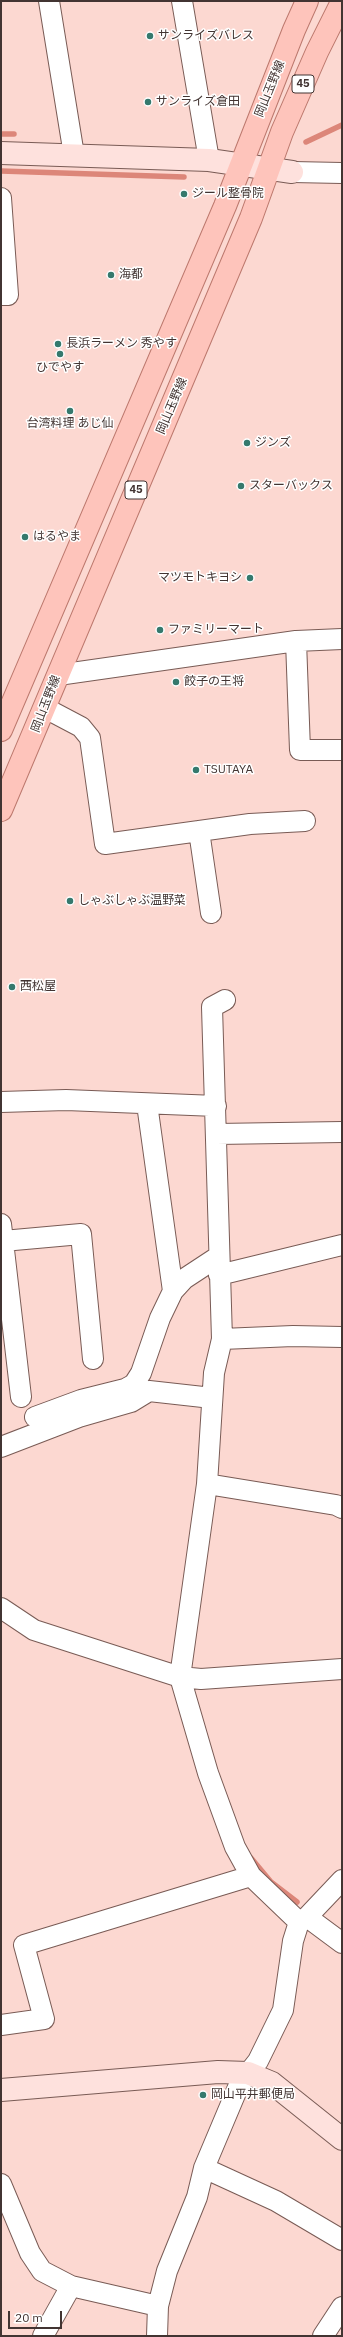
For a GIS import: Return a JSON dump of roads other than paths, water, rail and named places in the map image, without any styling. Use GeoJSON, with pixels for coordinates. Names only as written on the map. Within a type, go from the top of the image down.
{"type":"FeatureCollection","features":[{"type":"Feature","properties":{"kind":"main road","name":"岡山玉野線"},"geometry":{"type":"LineString","coordinates":[[1,730],[7,702],[241,164],[307,1]]}},
{"type":"Feature","properties":{"kind":"main road","name":"岡山玉野線"},"geometry":{"type":"LineString","coordinates":[[1,810],[251,218],[282,132],[317,52],[342,2]]}},
{"type":"Feature","properties":{"kind":"street"},"geometry":{"type":"LineString","coordinates":[[49,1],[74,155]]}},
{"type":"Feature","properties":{"kind":"street"},"geometry":{"type":"LineString","coordinates":[[182,1],[209,160]]}},
{"type":"Feature","properties":{"kind":"street"},"geometry":{"type":"LineString","coordinates":[[1,153],[209,160],[292,172],[342,173]]}},
{"type":"Feature","properties":{"kind":"street"},"geometry":{"type":"LineString","coordinates":[[1,198],[8,295],[1,295]]}},
{"type":"Feature","properties":{"kind":"street"},"geometry":{"type":"LineString","coordinates":[[58,675],[296,641],[342,639]]}},
{"type":"Feature","properties":{"kind":"street"},"geometry":{"type":"LineString","coordinates":[[296,641],[300,750],[342,750]]}},
{"type":"Feature","properties":{"kind":"street"},"geometry":{"type":"LineString","coordinates":[[45,708],[81,726],[90,738],[105,844],[250,824],[304,821]]}},
{"type":"Feature","properties":{"kind":"street"},"geometry":{"type":"LineString","coordinates":[[199,831],[211,914]]}},
{"type":"Feature","properties":{"kind":"street"},"geometry":{"type":"LineString","coordinates":[[225,1000],[212,1007],[222,1339],[214,1373],[207,1484],[180,1677],[208,1773],[235,1847],[251,1876],[303,1920],[342,1943]]}},
{"type":"Feature","properties":{"kind":"street"},"geometry":{"type":"LineString","coordinates":[[1,1102],[66,1100],[216,1106]]}},
{"type":"Feature","properties":{"kind":"street"},"geometry":{"type":"LineString","coordinates":[[148,1104],[173,1291]]}},
{"type":"Feature","properties":{"kind":"street"},"geometry":{"type":"LineString","coordinates":[[216,1134],[342,1132]]}},
{"type":"Feature","properties":{"kind":"street"},"geometry":{"type":"LineString","coordinates":[[21,1396],[2,1232],[81,1234],[93,1359]]}},
{"type":"Feature","properties":{"kind":"street"},"geometry":{"type":"LineString","coordinates":[[1,1447],[70,1412],[134,1384],[141,1374],[160,1318],[173,1291],[184,1279],[219,1266],[342,1245]]}},
{"type":"Feature","properties":{"kind":"street"},"geometry":{"type":"LineString","coordinates":[[222,1339],[292,1336],[342,1337]]}},
{"type":"Feature","properties":{"kind":"street"},"geometry":{"type":"LineString","coordinates":[[35,1417],[131,1402],[149,1390],[212,1398]]}},
{"type":"Feature","properties":{"kind":"street"},"geometry":{"type":"LineString","coordinates":[[207,1484],[336,1505],[342,1508]]}},
{"type":"Feature","properties":{"kind":"street"},"geometry":{"type":"LineString","coordinates":[[1,1608],[34,1630],[180,1677],[201,1679],[342,1668]]}},
{"type":"Feature","properties":{"kind":"street"},"geometry":{"type":"LineString","coordinates":[[1,2025],[44,2020],[24,1945],[251,1876]]}},
{"type":"Feature","properties":{"kind":"street"},"geometry":{"type":"LineString","coordinates":[[157,2336],[158,2306],[167,2271],[197,2197],[204,2168],[239,2086],[258,2061],[283,2010],[293,1941],[303,1920],[342,1880]]}},
{"type":"Feature","properties":{"kind":"street"},"geometry":{"type":"LineString","coordinates":[[1,2090],[218,2072],[248,2073],[272,2083],[342,2138]]}},
{"type":"Feature","properties":{"kind":"street"},"geometry":{"type":"LineString","coordinates":[[204,2168],[276,2201],[342,2240]]}},
{"type":"Feature","properties":{"kind":"street"},"geometry":{"type":"LineString","coordinates":[[1,2184],[30,2253],[42,2271],[71,2286],[158,2306]]}},
{"type":"Feature","properties":{"kind":"street"},"geometry":{"type":"LineString","coordinates":[[43,2336],[71,2286]]}},
{"type":"Feature","properties":{"kind":"street"},"geometry":{"type":"LineString","coordinates":[[323,2336],[342,2307]]}},
{"type":"Feature","properties":{"kind":"waterway"},"geometry":{"type":"LineString","coordinates":[[306,142],[342,125]]}},
{"type":"Feature","properties":{"kind":"waterway"},"geometry":{"type":"LineString","coordinates":[[1,134],[14,134]]}},
{"type":"Feature","properties":{"kind":"waterway"},"geometry":{"type":"LineString","coordinates":[[1,171],[184,177]]}},
{"type":"Feature","properties":{"kind":"waterway"},"geometry":{"type":"LineString","coordinates":[[251,1858],[271,1882],[297,1902]]}},
{"type":"Feature","properties":{"kind":"place","name":"サンライズバレス"},"geometry":{"type":"Point","coordinates":[150,36]}},
{"type":"Feature","properties":{"kind":"place","name":"サンライズ倉田"},"geometry":{"type":"Point","coordinates":[148,102]}},
{"type":"Feature","properties":{"kind":"place","name":"ジール整骨院"},"geometry":{"type":"Point","coordinates":[184,194]}},
{"type":"Feature","properties":{"kind":"place","name":"海都"},"geometry":{"type":"Point","coordinates":[111,275]}},
{"type":"Feature","properties":{"kind":"place","name":"長浜ラーメン 秀やす"},"geometry":{"type":"Point","coordinates":[58,344]}},
{"type":"Feature","properties":{"kind":"place","name":"ひでやす"},"geometry":{"type":"Point","coordinates":[60,354]}},
{"type":"Feature","properties":{"kind":"place","name":"台湾料理 あじ仙"},"geometry":{"type":"Point","coordinates":[70,411]}},
{"type":"Feature","properties":{"kind":"place","name":"ジンズ"},"geometry":{"type":"Point","coordinates":[247,443]}},
{"type":"Feature","properties":{"kind":"place","name":"スターバックス"},"geometry":{"type":"Point","coordinates":[241,486]}},
{"type":"Feature","properties":{"kind":"place","name":"はるやま"},"geometry":{"type":"Point","coordinates":[25,537]}},
{"type":"Feature","properties":{"kind":"place","name":"マツモトキヨシ"},"geometry":{"type":"Point","coordinates":[250,578]}},
{"type":"Feature","properties":{"kind":"place","name":"ファミリーマート"},"geometry":{"type":"Point","coordinates":[160,630]}},
{"type":"Feature","properties":{"kind":"place","name":"餃子の王将"},"geometry":{"type":"Point","coordinates":[176,682]}},
{"type":"Feature","properties":{"kind":"place","name":"TSUTAYA"},"geometry":{"type":"Point","coordinates":[196,770]}},
{"type":"Feature","properties":{"kind":"place","name":"しゃぶしゃぶ温野菜"},"geometry":{"type":"Point","coordinates":[70,901]}},
{"type":"Feature","properties":{"kind":"place","name":"西松屋"},"geometry":{"type":"Point","coordinates":[12,987]}},
{"type":"Feature","properties":{"kind":"place","name":"岡山平井郵便局"},"geometry":{"type":"Point","coordinates":[203,2095]}}]}
